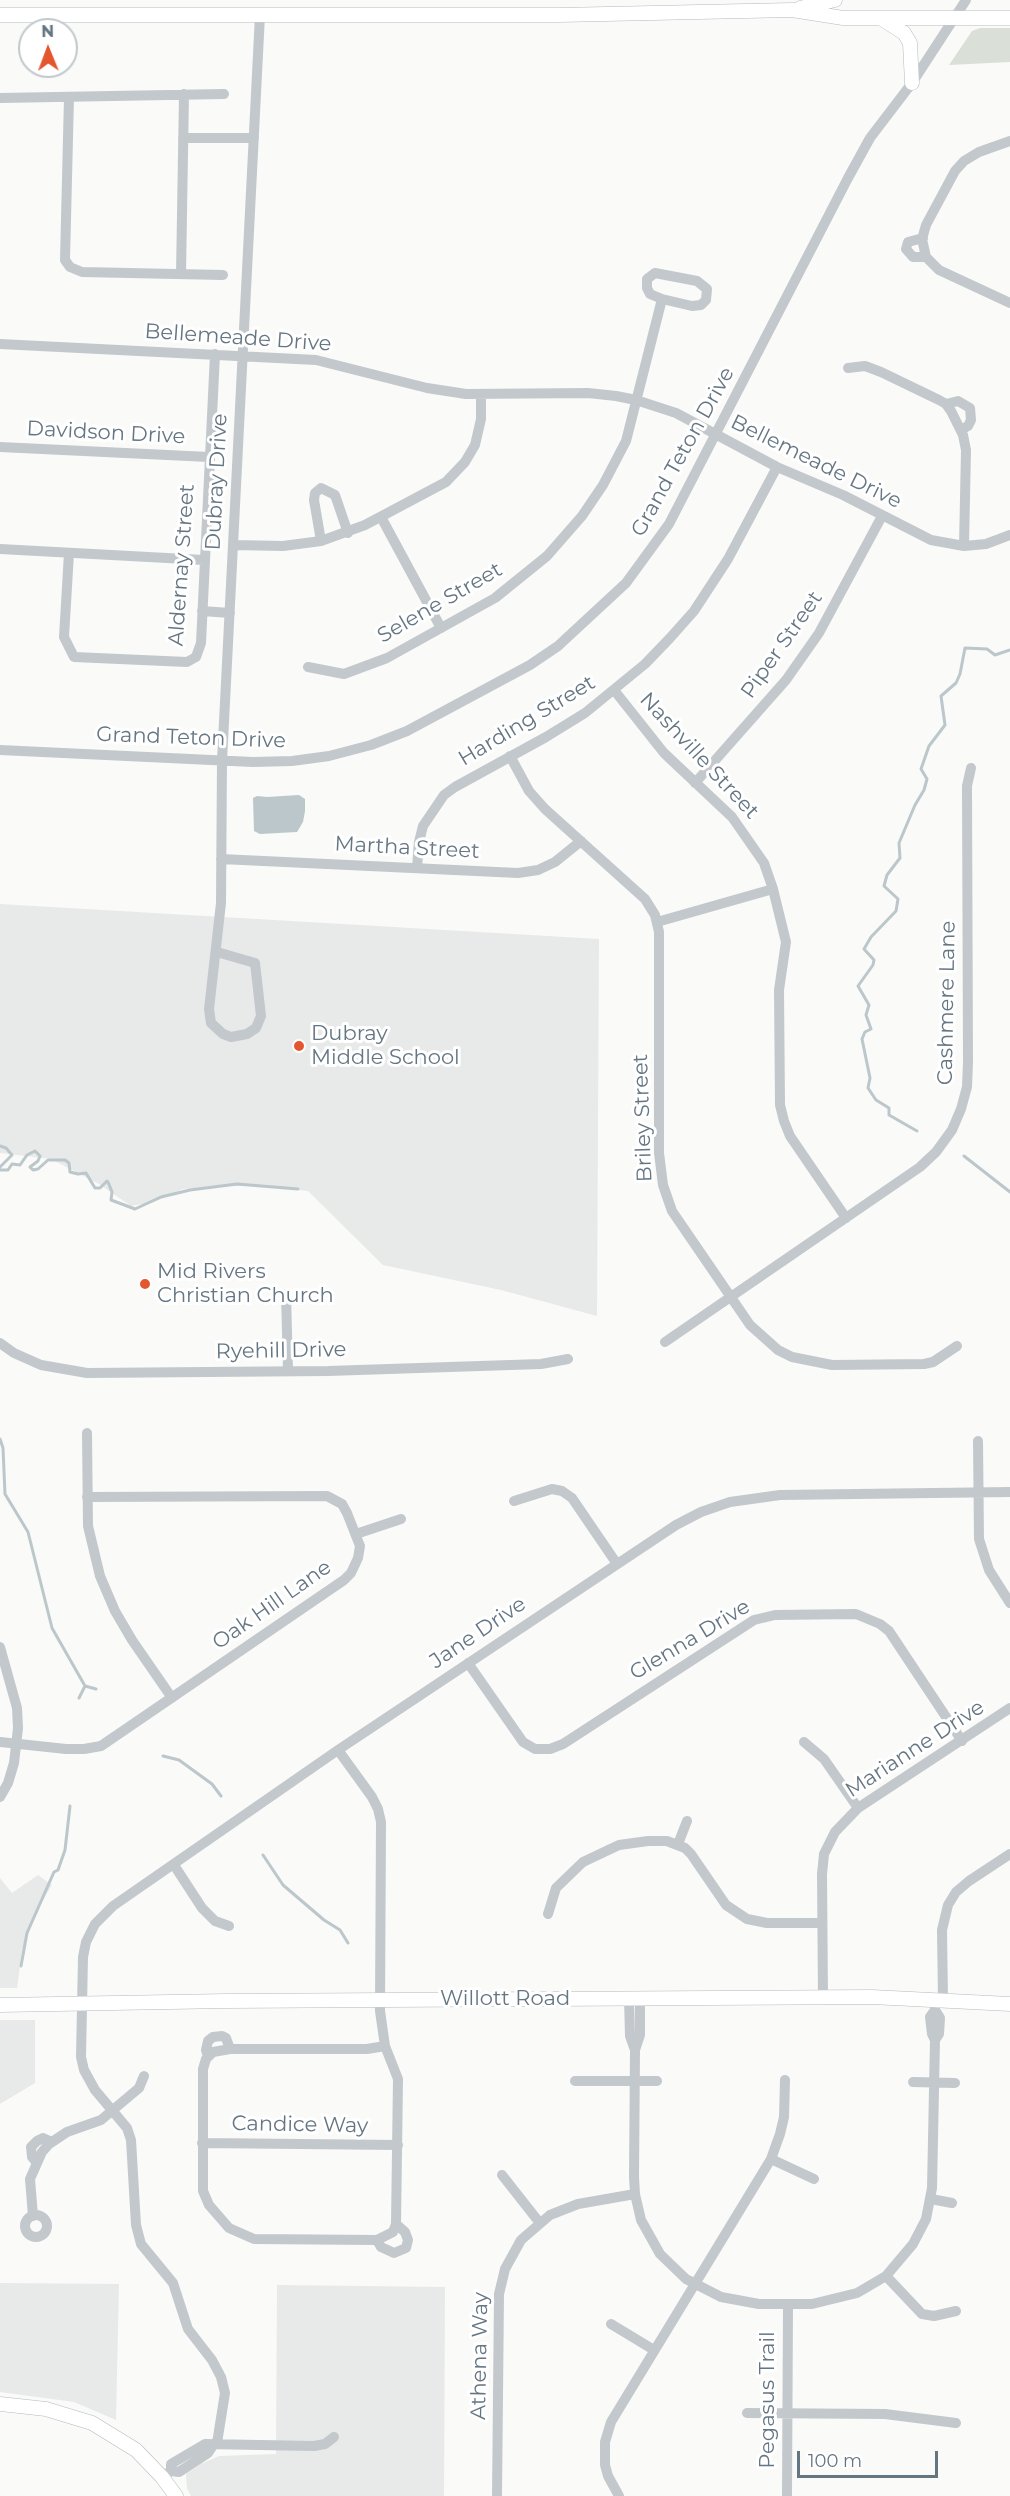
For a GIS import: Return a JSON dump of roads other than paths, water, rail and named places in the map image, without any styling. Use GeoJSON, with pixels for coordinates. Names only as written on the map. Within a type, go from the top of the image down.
{"type":"FeatureCollection","features":[{"type":"Feature","properties":{"kind":"main road"},"geometry":{"type":"LineString","coordinates":[[792,10],[835,0]]}},
{"type":"Feature","properties":{"kind":"main road"},"geometry":{"type":"LineString","coordinates":[[0,15],[560,15],[704,6],[792,10],[843,18],[1010,18]]}},
{"type":"Feature","properties":{"kind":"main road"},"geometry":{"type":"LineString","coordinates":[[880,18],[897,26],[908,39],[912,83]]}},
{"type":"Feature","properties":{"kind":"main road","name":"Willott Road"},"geometry":{"type":"LineString","coordinates":[[0,2005],[635,1998],[824,1998],[1010,2004]]}},
{"type":"Feature","properties":{"kind":"main road"},"geometry":{"type":"LineString","coordinates":[[0,2404],[46,2409],[92,2423],[136,2450],[167,2474],[176,2496]]}},
{"type":"Feature","properties":{"kind":"street","name":"Grand Teton Drive"},"geometry":{"type":"LineString","coordinates":[[0,750],[222,761],[292,761],[329,756],[371,745],[407,731],[530,665],[579,629],[626,583],[669,524],[870,138],[912,83],[966,0]]}},
{"type":"Feature","properties":{"kind":"street","name":"Dubray Drive"},"geometry":{"type":"LineString","coordinates":[[217,952],[238,960],[255,963],[261,1016],[256,1028],[251,1032],[231,1037],[216,1029],[210,1016],[222,887],[222,761],[260,15]]}},
{"type":"Feature","properties":{"kind":"street"},"geometry":{"type":"LineString","coordinates":[[181,274],[184,94]]}},
{"type":"Feature","properties":{"kind":"street"},"geometry":{"type":"LineString","coordinates":[[0,98],[224,94]]}},
{"type":"Feature","properties":{"kind":"street"},"geometry":{"type":"LineString","coordinates":[[69,97],[64,260],[70,267],[82,272],[223,275]]}},
{"type":"Feature","properties":{"kind":"street"},"geometry":{"type":"LineString","coordinates":[[183,138],[254,138]]}},
{"type":"Feature","properties":{"kind":"street"},"geometry":{"type":"LineString","coordinates":[[1010,141],[979,152],[964,161],[944,188],[922,237],[926,257],[939,270],[1010,303]]}},
{"type":"Feature","properties":{"kind":"street"},"geometry":{"type":"LineString","coordinates":[[922,237],[908,242],[906,249],[913,257],[926,257]]}},
{"type":"Feature","properties":{"kind":"street"},"geometry":{"type":"LineString","coordinates":[[655,273],[697,281],[706,289],[706,300],[701,305],[692,306],[662,299],[650,294],[647,288],[647,279],[655,273]]}},
{"type":"Feature","properties":{"kind":"street","name":"Selene Street"},"geometry":{"type":"LineString","coordinates":[[308,667],[336,673],[352,672],[387,658],[511,587],[547,556],[603,485],[626,441],[662,299]]}},
{"type":"Feature","properties":{"kind":"street","name":"Bellemeade Drive"},"geometry":{"type":"LineString","coordinates":[[0,344],[316,360],[427,388],[457,393],[596,393],[636,400],[676,413],[777,467],[843,495],[931,540],[964,546],[986,544],[1010,535]]}},
{"type":"Feature","properties":{"kind":"street","name":"Aldernay Street"},"geometry":{"type":"LineString","coordinates":[[69,553],[64,637],[74,657],[187,662],[196,657],[201,643],[215,354]]}},
{"type":"Feature","properties":{"kind":"street"},"geometry":{"type":"LineString","coordinates":[[848,368],[871,368],[946,404],[961,430],[966,450],[964,546]]}},
{"type":"Feature","properties":{"kind":"street"},"geometry":{"type":"LineString","coordinates":[[234,545],[283,546],[321,541],[348,533],[446,482],[461,467],[475,445],[479,431],[481,394]]}},
{"type":"Feature","properties":{"kind":"street"},"geometry":{"type":"LineString","coordinates":[[946,404],[958,401],[970,408],[971,420],[968,426],[961,430]]}},
{"type":"Feature","properties":{"kind":"street","name":"Davidson Drive"},"geometry":{"type":"LineString","coordinates":[[0,447],[209,457]]}},
{"type":"Feature","properties":{"kind":"street","name":"Harding Street"},"geometry":{"type":"LineString","coordinates":[[417,868],[423,826],[435,805],[455,787],[585,713],[645,664],[694,611],[739,541],[777,467]]}},
{"type":"Feature","properties":{"kind":"street"},"geometry":{"type":"LineString","coordinates":[[321,541],[314,500],[315,493],[321,488],[335,495],[348,533]]}},
{"type":"Feature","properties":{"kind":"street","name":"Piper Street"},"geometry":{"type":"LineString","coordinates":[[695,783],[786,680],[819,633],[882,516]]}},
{"type":"Feature","properties":{"kind":"street"},"geometry":{"type":"LineString","coordinates":[[381,517],[441,628]]}},
{"type":"Feature","properties":{"kind":"street"},"geometry":{"type":"LineString","coordinates":[[0,549],[204,560]]}},
{"type":"Feature","properties":{"kind":"street"},"geometry":{"type":"LineString","coordinates":[[202,611],[230,614]]}},
{"type":"Feature","properties":{"kind":"street","name":"Nashville Street"},"geometry":{"type":"LineString","coordinates":[[614,690],[664,753],[719,804],[742,830],[764,863],[786,942],[779,990],[782,1113],[790,1136],[846,1218]]}},
{"type":"Feature","properties":{"kind":"street","name":"Briley Street"},"geometry":{"type":"LineString","coordinates":[[510,756],[529,791],[545,809],[645,899],[652,908],[657,922],[659,962],[659,1153],[662,1178],[672,1211],[750,1325],[763,1338],[792,1358],[831,1365],[924,1364],[933,1362],[957,1346]]}},
{"type":"Feature","properties":{"kind":"street","name":"Cashmere Lane"},"geometry":{"type":"LineString","coordinates":[[665,1342],[920,1167],[936,1152],[952,1130],[967,1087],[966,786],[971,768]]}},
{"type":"Feature","properties":{"kind":"street","name":"Martha Street"},"geometry":{"type":"LineString","coordinates":[[221,858],[518,873],[538,870],[568,854],[581,840]]}},
{"type":"Feature","properties":{"kind":"street"},"geometry":{"type":"LineString","coordinates":[[657,922],[773,889]]}},
{"type":"Feature","properties":{"kind":"street"},"geometry":{"type":"LineString","coordinates":[[286,1294],[288,1371]]}},
{"type":"Feature","properties":{"kind":"street","name":"Ryehill Drive"},"geometry":{"type":"LineString","coordinates":[[0,1343],[14,1353],[41,1365],[87,1373],[288,1371],[541,1364],[568,1359]]}},
{"type":"Feature","properties":{"kind":"street"},"geometry":{"type":"LineString","coordinates":[[87,1433],[88,1526],[93,1554],[107,1593],[132,1640],[172,1698]]}},
{"type":"Feature","properties":{"kind":"street"},"geometry":{"type":"LineString","coordinates":[[978,1441],[979,1539],[983,1555],[995,1581],[1010,1603]]}},
{"type":"Feature","properties":{"kind":"street"},"geometry":{"type":"LineString","coordinates":[[514,1501],[552,1489],[562,1491],[572,1498],[617,1564]]}},
{"type":"Feature","properties":{"kind":"street","name":"Jane Drive"},"geometry":{"type":"LineString","coordinates":[[216,2444],[224,2399],[221,2377],[212,2360],[188,2329],[173,2283],[141,2244],[136,2225],[131,2140],[127,2128],[89,2081],[84,2070],[81,2057],[82,1957],[95,1924],[113,1906],[338,1750],[676,1525],[701,1512],[757,1497],[1010,1491]]}},
{"type":"Feature","properties":{"kind":"street","name":"Oak Hill Lane"},"geometry":{"type":"LineString","coordinates":[[0,1742],[66,1749],[101,1746],[344,1580],[351,1574],[358,1558],[360,1546],[342,1504],[327,1496],[87,1497]]}},
{"type":"Feature","properties":{"kind":"street"},"geometry":{"type":"LineString","coordinates":[[356,1534],[400,1519]]}},
{"type":"Feature","properties":{"kind":"street","name":"Glenna Drive"},"geometry":{"type":"LineString","coordinates":[[468,1663],[523,1742],[535,1749],[550,1749],[563,1744],[754,1620],[775,1615],[856,1614],[880,1624],[889,1631],[962,1742]]}},
{"type":"Feature","properties":{"kind":"street"},"geometry":{"type":"LineString","coordinates":[[0,1647],[17,1708],[17,1743],[14,1763],[8,1783],[0,1797]]}},
{"type":"Feature","properties":{"kind":"street","name":"Marianne Drive"},"geometry":{"type":"LineString","coordinates":[[824,1998],[822,1923],[824,1854],[835,1832],[858,1808],[962,1742],[1010,1708]]}},
{"type":"Feature","properties":{"kind":"street"},"geometry":{"type":"LineString","coordinates":[[804,1742],[824,1759],[858,1808]]}},
{"type":"Feature","properties":{"kind":"street"},"geometry":{"type":"LineString","coordinates":[[338,1750],[372,1797],[381,1822],[380,2000],[385,2046],[398,2079],[396,2224],[393,2232],[377,2240],[254,2239],[229,2228],[209,2205],[203,2191],[203,2069],[208,2057],[213,2052],[230,2049],[367,2049],[385,2046]]}},
{"type":"Feature","properties":{"kind":"street"},"geometry":{"type":"LineString","coordinates":[[678,1844],[687,1821]]}},
{"type":"Feature","properties":{"kind":"street"},"geometry":{"type":"LineString","coordinates":[[548,1914],[556,1888],[583,1862],[611,1848],[633,1842],[667,1841],[685,1848],[698,1861],[726,1905],[741,1916],[767,1923],[822,1923]]}},
{"type":"Feature","properties":{"kind":"street"},"geometry":{"type":"LineString","coordinates":[[635,1998],[640,2036],[635,2050],[635,2194],[641,2220],[652,2242],[670,2265],[694,2284],[732,2301],[759,2304],[812,2304],[843,2298],[869,2288],[886,2276],[913,2244],[926,2219],[931,2199],[935,2040],[939,2034],[938,2003],[942,1929],[948,1905],[956,1892],[1010,1854]]}},
{"type":"Feature","properties":{"kind":"street"},"geometry":{"type":"LineString","coordinates":[[174,1865],[202,1908],[215,1921],[229,1926]]}},
{"type":"Feature","properties":{"kind":"street"},"geometry":{"type":"LineString","coordinates":[[33,2216],[29,2189],[36,2162],[52,2142],[67,2132],[100,2120],[113,2110],[139,2088],[144,2076]]}},
{"type":"Feature","properties":{"kind":"street"},"geometry":{"type":"LineString","coordinates":[[619,2496],[605,2465],[606,2433],[615,2413],[771,2159],[784,2117],[785,2080]]}},
{"type":"Feature","properties":{"kind":"street"},"geometry":{"type":"LineString","coordinates":[[575,2081],[657,2081]]}},
{"type":"Feature","properties":{"kind":"street"},"geometry":{"type":"LineString","coordinates":[[913,2082],[955,2083]]}},
{"type":"Feature","properties":{"kind":"street","name":"Candice Way"},"geometry":{"type":"LineString","coordinates":[[202,2143],[398,2145]]}},
{"type":"Feature","properties":{"kind":"street"},"geometry":{"type":"LineString","coordinates":[[771,2159],[814,2179]]}},
{"type":"Feature","properties":{"kind":"street"},"geometry":{"type":"LineString","coordinates":[[502,2175],[539,2222]]}},
{"type":"Feature","properties":{"kind":"street","name":"Athena Way"},"geometry":{"type":"LineString","coordinates":[[497,2496],[499,2294],[511,2255],[539,2222],[564,2208],[635,2194]]}},
{"type":"Feature","properties":{"kind":"street"},"geometry":{"type":"LineString","coordinates":[[931,2199],[952,2204]]}},
{"type":"Feature","properties":{"kind":"street"},"geometry":{"type":"LineString","coordinates":[[377,2240],[387,2251],[394,2253],[406,2248],[408,2240],[405,2232],[396,2224]]}},
{"type":"Feature","properties":{"kind":"street"},"geometry":{"type":"LineString","coordinates":[[886,2276],[922,2314],[934,2316],[956,2311]]}},
{"type":"Feature","properties":{"kind":"street","name":"Pegasus Trail"},"geometry":{"type":"LineString","coordinates":[[787,2496],[788,2304]]}},
{"type":"Feature","properties":{"kind":"street"},"geometry":{"type":"LineString","coordinates":[[611,2324],[654,2350]]}},
{"type":"Feature","properties":{"kind":"street"},"geometry":{"type":"LineString","coordinates":[[747,2413],[899,2414],[956,2423]]}},
{"type":"Feature","properties":{"kind":"street"},"geometry":{"type":"LineString","coordinates":[[167,2474],[171,2464],[205,2444],[314,2446],[325,2444],[334,2437]]}},
{"type":"Feature","properties":{"kind":"waterway"},"geometry":{"type":"LineString","coordinates":[[917,1131],[889,1115],[889,1108],[876,1100],[868,1088],[870,1078],[862,1039],[865,1032],[871,1029],[866,1015],[869,1005],[858,986],[874,960],[864,949],[871,937],[896,911],[898,899],[884,886],[887,875],[900,858],[899,843],[924,790],[927,779],[921,769],[929,746],[945,725],[941,696],[956,683],[965,648],[987,649],[995,655],[1010,650]]}},
{"type":"Feature","properties":{"kind":"waterway"},"geometry":{"type":"LineString","coordinates":[[0,1146],[6,1148],[12,1155],[0,1167]]}},
{"type":"Feature","properties":{"kind":"waterway"},"geometry":{"type":"LineString","coordinates":[[0,1170],[8,1170],[12,1164],[20,1165],[27,1155],[35,1151],[40,1156],[38,1161],[30,1167],[33,1170],[38,1169],[48,1160],[65,1160],[69,1163],[70,1172],[86,1173],[95,1188],[100,1188],[107,1181],[112,1192],[111,1200],[135,1209],[161,1197],[190,1190],[237,1184],[298,1189]]}},
{"type":"Feature","properties":{"kind":"waterway"},"geometry":{"type":"LineString","coordinates":[[964,1156],[1010,1192]]}},
{"type":"Feature","properties":{"kind":"waterway"},"geometry":{"type":"LineString","coordinates":[[0,1439],[3,1448],[5,1494],[28,1532],[52,1628],[85,1686],[96,1689]]}},
{"type":"Feature","properties":{"kind":"waterway"},"geometry":{"type":"LineString","coordinates":[[79,1698],[85,1686]]}},
{"type":"Feature","properties":{"kind":"waterway"},"geometry":{"type":"LineString","coordinates":[[163,1756],[179,1760],[212,1784],[221,1796]]}},
{"type":"Feature","properties":{"kind":"waterway"},"geometry":{"type":"LineString","coordinates":[[21,1966],[27,1933],[54,1872],[58,1870],[65,1850],[70,1806]]}},
{"type":"Feature","properties":{"kind":"waterway"},"geometry":{"type":"LineString","coordinates":[[263,1855],[283,1885],[324,1920],[340,1930],[348,1943]]}},
{"type":"Feature","properties":{"kind":"place","name":"Dubray Middle School"},"geometry":{"type":"Point","coordinates":[299,1046]}},
{"type":"Feature","properties":{"kind":"place","name":"Mid Rivers Christian Church"},"geometry":{"type":"Point","coordinates":[145,1284]}}]}
